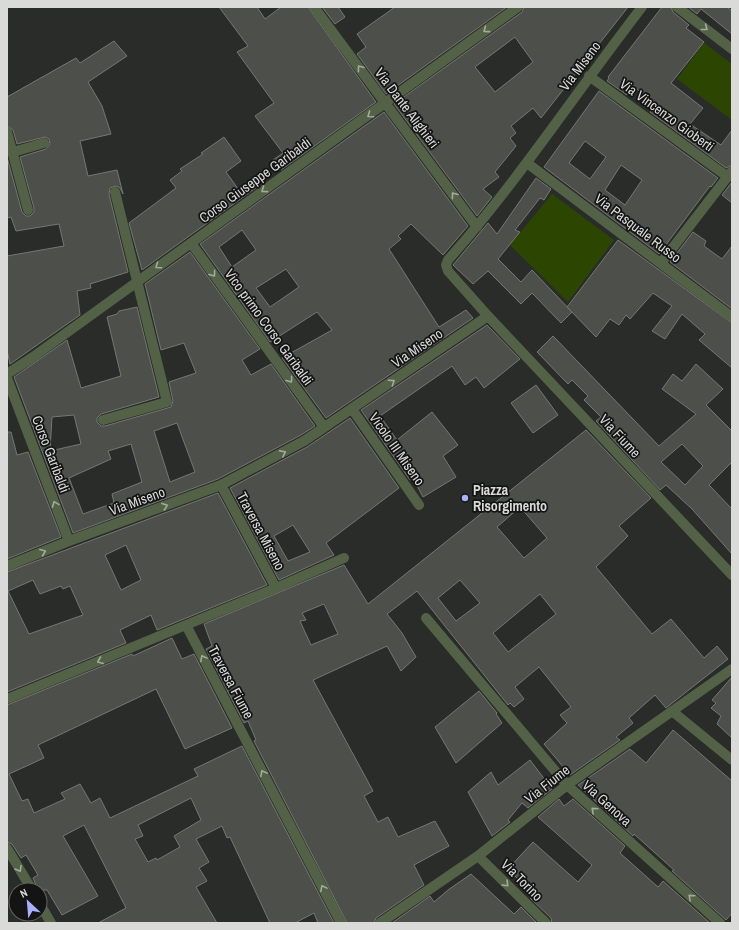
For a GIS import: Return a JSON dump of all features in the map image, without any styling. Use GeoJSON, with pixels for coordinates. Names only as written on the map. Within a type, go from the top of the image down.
{"type":"FeatureCollection","features":[{"type":"Feature","properties":{"kind":"street","name":"Via Dante Alighieri"},"geometry":{"type":"LineString","coordinates":[[314,7],[477,226]]}},
{"type":"Feature","properties":{"kind":"street","name":"Corso Giuseppe Garibaldi"},"geometry":{"type":"LineString","coordinates":[[7,374],[33,357],[518,7]]}},
{"type":"Feature","properties":{"kind":"street","name":"Via Miseno"},"geometry":{"type":"LineString","coordinates":[[7,566],[69,541],[221,485],[304,442],[488,316],[448,271],[446,265],[448,260],[528,163],[589,76],[642,7]]}},
{"type":"Feature","properties":{"kind":"street"},"geometry":{"type":"LineString","coordinates":[[678,7],[732,49]]}},
{"type":"Feature","properties":{"kind":"street","name":"Via Vincenzo Gioberti"},"geometry":{"type":"LineString","coordinates":[[589,76],[730,174]]}},
{"type":"Feature","properties":{"kind":"street"},"geometry":{"type":"LineString","coordinates":[[7,132],[28,210]]}},
{"type":"Feature","properties":{"kind":"street"},"geometry":{"type":"LineString","coordinates":[[13,152],[44,143]]}},
{"type":"Feature","properties":{"kind":"street","name":"Via Pasquale Russo"},"geometry":{"type":"LineString","coordinates":[[528,163],[732,317]]}},
{"type":"Feature","properties":{"kind":"street"},"geometry":{"type":"LineString","coordinates":[[662,263],[730,174]]}},
{"type":"Feature","properties":{"kind":"street"},"geometry":{"type":"LineString","coordinates":[[103,420],[167,402],[136,282],[115,192]]}},
{"type":"Feature","properties":{"kind":"street","name":"Vico primo Corso Garibaldi"},"geometry":{"type":"LineString","coordinates":[[190,243],[324,428]]}},
{"type":"Feature","properties":{"kind":"street","name":"Via Fiume"},"geometry":{"type":"LineString","coordinates":[[488,316],[732,574]]}},
{"type":"Feature","properties":{"kind":"street","name":"Corso Garibaldi"},"geometry":{"type":"LineString","coordinates":[[7,378],[69,541]]}},
{"type":"Feature","properties":{"kind":"street","name":"Vicolo III Miseno"},"geometry":{"type":"LineString","coordinates":[[352,409],[419,505]]}},
{"type":"Feature","properties":{"kind":"street","name":"Traversa Miseno"},"geometry":{"type":"LineString","coordinates":[[186,625],[276,588],[221,485]]}},
{"type":"Feature","properties":{"kind":"street"},"geometry":{"type":"LineString","coordinates":[[276,588],[344,558]]}},
{"type":"Feature","properties":{"kind":"street","name":"Via Genova"},"geometry":{"type":"LineString","coordinates":[[426,618],[566,785],[720,923]]}},
{"type":"Feature","properties":{"kind":"street"},"geometry":{"type":"LineString","coordinates":[[7,699],[186,625]]}},
{"type":"Feature","properties":{"kind":"street","name":"Traversa Fiume"},"geometry":{"type":"LineString","coordinates":[[186,625],[342,923]]}},
{"type":"Feature","properties":{"kind":"street","name":"Via Fiume"},"geometry":{"type":"LineString","coordinates":[[380,923],[478,856],[566,785],[732,668]]}},
{"type":"Feature","properties":{"kind":"street"},"geometry":{"type":"LineString","coordinates":[[672,711],[732,760]]}},
{"type":"Feature","properties":{"kind":"street"},"geometry":{"type":"LineString","coordinates":[[7,848],[27,882]]}},
{"type":"Feature","properties":{"kind":"street","name":"Via Torino"},"geometry":{"type":"LineString","coordinates":[[478,856],[546,923]]}},
{"type":"Feature","properties":{"kind":"green space"},"geometry":{"type":"Polygon","coordinates":[[[704,43],[732,64],[732,120],[677,79],[704,43]]]}},
{"type":"Feature","properties":{"kind":"green space"},"geometry":{"type":"Polygon","coordinates":[[[552,194],[614,240],[568,302],[510,245],[552,194]]]}},
{"type":"Feature","properties":{"kind":"building"},"geometry":{"type":"Polygon","coordinates":[[[219,7],[257,7],[265,19],[281,7],[308,7],[376,102],[281,170],[273,160],[283,153],[255,116],[274,103],[237,52],[248,46],[219,7]]]}},
{"type":"Feature","properties":{"kind":"building"},"geometry":{"type":"Polygon","coordinates":[[[322,7],[338,7],[345,17],[335,24],[322,7]]]}},
{"type":"Feature","properties":{"kind":"building"},"geometry":{"type":"Polygon","coordinates":[[[395,7],[507,7],[386,94],[357,54],[366,47],[357,34],[395,7]]]}},
{"type":"Feature","properties":{"kind":"building"},"geometry":{"type":"Polygon","coordinates":[[[524,7],[628,7],[541,118],[533,108],[511,126],[516,133],[510,138],[516,146],[495,172],[499,177],[483,189],[492,197],[477,216],[394,104],[522,12],[524,7]],[[515,37],[475,67],[495,92],[533,62],[515,37]]]}},
{"type":"Feature","properties":{"kind":"building"},"geometry":{"type":"Polygon","coordinates":[[[662,7],[671,7],[673,12],[689,25],[686,28],[704,42],[671,83],[703,108],[690,124],[721,145],[732,130],[732,165],[726,168],[650,112],[656,104],[634,87],[627,95],[607,81],[609,78],[608,77],[662,7]]]}},
{"type":"Feature","properties":{"kind":"building"},"geometry":{"type":"Polygon","coordinates":[[[688,7],[727,7],[732,11],[732,34],[701,9],[697,14],[688,7]]]}},
{"type":"Feature","properties":{"kind":"building"},"geometry":{"type":"Polygon","coordinates":[[[114,41],[127,56],[88,82],[102,106],[111,134],[80,141],[88,176],[117,170],[123,194],[120,188],[116,186],[110,188],[109,194],[128,272],[90,284],[91,288],[77,291],[80,315],[10,364],[7,350],[7,256],[64,246],[59,224],[16,231],[11,217],[7,218],[7,157],[22,212],[26,216],[30,216],[34,212],[34,208],[20,157],[46,149],[50,144],[49,139],[45,137],[17,144],[13,130],[7,126],[7,97],[76,58],[80,63],[114,41]]]}},
{"type":"Feature","properties":{"kind":"building"},"geometry":{"type":"Polygon","coordinates":[[[599,91],[718,178],[711,187],[710,186],[659,254],[544,167],[599,91]],[[585,141],[569,163],[590,179],[606,157],[585,141]],[[621,165],[605,190],[625,205],[642,180],[621,165]]]}},
{"type":"Feature","properties":{"kind":"building"},"geometry":{"type":"Polygon","coordinates":[[[384,112],[468,226],[443,255],[411,224],[398,236],[401,239],[389,249],[439,327],[466,310],[473,318],[326,418],[282,358],[332,330],[317,312],[270,342],[200,244],[384,112]],[[242,230],[219,247],[232,267],[256,250],[242,230]],[[286,269],[256,288],[270,307],[299,287],[286,269]]]}},
{"type":"Feature","properties":{"kind":"building"},"geometry":{"type":"Polygon","coordinates":[[[224,137],[241,161],[226,172],[239,190],[255,179],[260,185],[142,270],[129,223],[176,188],[170,180],[182,171],[180,169],[203,154],[201,153],[224,137]]]}},
{"type":"Feature","properties":{"kind":"building"},"geometry":{"type":"Polygon","coordinates":[[[536,178],[551,189],[544,200],[540,198],[515,230],[520,232],[498,259],[521,282],[532,270],[572,312],[561,323],[532,293],[521,304],[488,271],[473,284],[453,265],[488,223],[497,234],[536,178]]]}},
{"type":"Feature","properties":{"kind":"building"},"geometry":{"type":"Polygon","coordinates":[[[732,182],[732,203],[722,195],[732,182]]]}},
{"type":"Feature","properties":{"kind":"building"},"geometry":{"type":"Polygon","coordinates":[[[693,232],[706,241],[704,246],[722,259],[732,246],[732,309],[670,262],[693,232]]]}},
{"type":"Feature","properties":{"kind":"building"},"geometry":{"type":"Polygon","coordinates":[[[618,240],[732,323],[732,368],[699,340],[705,334],[682,314],[665,339],[652,331],[672,306],[653,293],[630,319],[626,315],[619,325],[610,319],[596,337],[567,307],[618,240]]]}},
{"type":"Feature","properties":{"kind":"building"},"geometry":{"type":"Polygon","coordinates":[[[190,252],[260,349],[242,360],[251,375],[271,364],[315,426],[218,479],[73,533],[14,377],[67,340],[81,388],[121,376],[107,317],[117,314],[119,311],[137,307],[159,397],[101,414],[97,418],[97,422],[101,426],[105,426],[171,407],[173,401],[169,382],[196,373],[184,343],[161,350],[145,284],[190,252]],[[74,415],[52,417],[50,451],[81,444],[74,415]],[[177,423],[154,431],[170,482],[195,472],[177,423]],[[131,444],[108,451],[111,459],[69,478],[83,514],[114,503],[112,494],[142,482],[131,444]]]}},
{"type":"Feature","properties":{"kind":"building"},"geometry":{"type":"Polygon","coordinates":[[[487,325],[520,359],[484,388],[476,377],[465,385],[452,366],[380,416],[397,440],[432,412],[458,445],[443,456],[456,477],[423,497],[413,478],[410,480],[361,410],[487,325]]]}},
{"type":"Feature","properties":{"kind":"building"},"geometry":{"type":"Polygon","coordinates":[[[553,336],[659,446],[696,414],[662,389],[673,374],[682,381],[696,364],[723,389],[706,405],[732,431],[732,462],[709,485],[732,509],[732,554],[692,509],[666,485],[660,490],[596,421],[601,417],[584,400],[588,396],[572,380],[568,384],[537,352],[553,336]],[[682,444],[661,462],[685,485],[703,466],[682,444]]]}},
{"type":"Feature","properties":{"kind":"building"},"geometry":{"type":"Polygon","coordinates":[[[536,385],[558,415],[533,433],[511,403],[536,385]]]}},
{"type":"Feature","properties":{"kind":"building"},"geometry":{"type":"Polygon","coordinates":[[[350,418],[399,488],[326,543],[334,555],[279,580],[230,488],[307,447],[350,418]],[[293,525],[274,536],[288,561],[310,552],[293,525]]]}},
{"type":"Feature","properties":{"kind":"building"},"geometry":{"type":"Polygon","coordinates":[[[586,430],[651,498],[619,526],[628,536],[596,567],[652,634],[671,619],[704,658],[717,646],[728,659],[666,708],[655,695],[629,718],[633,723],[616,737],[620,740],[570,775],[544,744],[567,723],[560,715],[571,707],[539,667],[515,687],[524,699],[514,707],[510,703],[508,705],[417,591],[387,614],[402,633],[416,657],[401,671],[387,646],[313,680],[373,791],[364,796],[378,822],[388,817],[398,837],[435,821],[449,846],[414,865],[424,885],[376,918],[374,923],[347,923],[254,741],[256,740],[248,721],[244,723],[206,649],[212,646],[204,624],[344,565],[368,604],[586,430]],[[520,507],[497,527],[524,558],[547,538],[520,507]],[[460,580],[438,598],[456,621],[480,603],[460,580]],[[540,594],[493,633],[508,652],[556,614],[540,594]],[[324,604],[302,613],[306,620],[300,621],[311,645],[338,634],[324,604]]]}},
{"type":"Feature","properties":{"kind":"building"},"geometry":{"type":"Polygon","coordinates":[[[7,432],[11,432],[17,455],[28,452],[61,537],[7,559],[7,432]]]}},
{"type":"Feature","properties":{"kind":"building"},"geometry":{"type":"Polygon","coordinates":[[[218,493],[267,585],[157,630],[151,615],[120,630],[126,643],[7,692],[7,572],[218,493]],[[126,545],[105,555],[121,590],[141,580],[126,545]],[[33,580],[8,591],[29,634],[83,615],[70,586],[63,589],[61,586],[40,594],[33,580]]]}},
{"type":"Feature","properties":{"kind":"building"},"geometry":{"type":"Polygon","coordinates":[[[172,638],[182,659],[194,654],[232,728],[185,749],[156,689],[38,745],[44,758],[9,774],[22,801],[28,799],[34,813],[65,799],[61,793],[80,784],[91,803],[100,798],[110,818],[198,776],[194,769],[242,746],[334,923],[318,923],[314,913],[295,923],[270,923],[230,837],[227,838],[222,826],[196,839],[209,862],[199,868],[207,881],[196,887],[217,923],[98,923],[126,908],[84,825],[63,836],[98,896],[62,915],[48,892],[48,882],[35,882],[33,878],[38,875],[26,855],[21,858],[12,844],[7,842],[7,705],[132,654],[133,656],[172,638]],[[191,798],[138,825],[143,836],[135,839],[148,862],[156,858],[157,860],[180,847],[174,836],[201,820],[191,798]]]}},
{"type":"Feature","properties":{"kind":"building"},"geometry":{"type":"Polygon","coordinates":[[[732,677],[732,738],[717,724],[721,716],[711,708],[716,703],[712,700],[732,677]]]}},
{"type":"Feature","properties":{"kind":"building"},"geometry":{"type":"Polygon","coordinates":[[[479,691],[497,713],[496,714],[502,723],[456,763],[435,727],[479,691]]]}},
{"type":"Feature","properties":{"kind":"building"},"geometry":{"type":"Polygon","coordinates":[[[673,730],[732,781],[732,913],[726,920],[672,871],[674,870],[634,834],[633,836],[578,785],[630,749],[646,763],[673,730]]]}},
{"type":"Feature","properties":{"kind":"building"},"geometry":{"type":"Polygon","coordinates":[[[530,760],[552,789],[528,808],[522,803],[508,820],[510,822],[492,836],[468,792],[491,772],[498,785],[530,760]]]}},
{"type":"Feature","properties":{"kind":"building"},"geometry":{"type":"Polygon","coordinates":[[[559,799],[564,806],[573,799],[625,846],[620,853],[658,887],[663,881],[710,923],[552,923],[551,918],[530,898],[535,892],[507,870],[533,842],[578,882],[592,865],[538,817],[559,799]]]}},
{"type":"Feature","properties":{"kind":"building"},"geometry":{"type":"Polygon","coordinates":[[[471,874],[514,914],[521,907],[537,923],[392,923],[430,896],[434,902],[471,874]]]}},
{"type":"Feature","properties":{"kind":"place","name":"Piazza Risorgimento"},"geometry":{"type":"Point","coordinates":[465,498]}}]}
